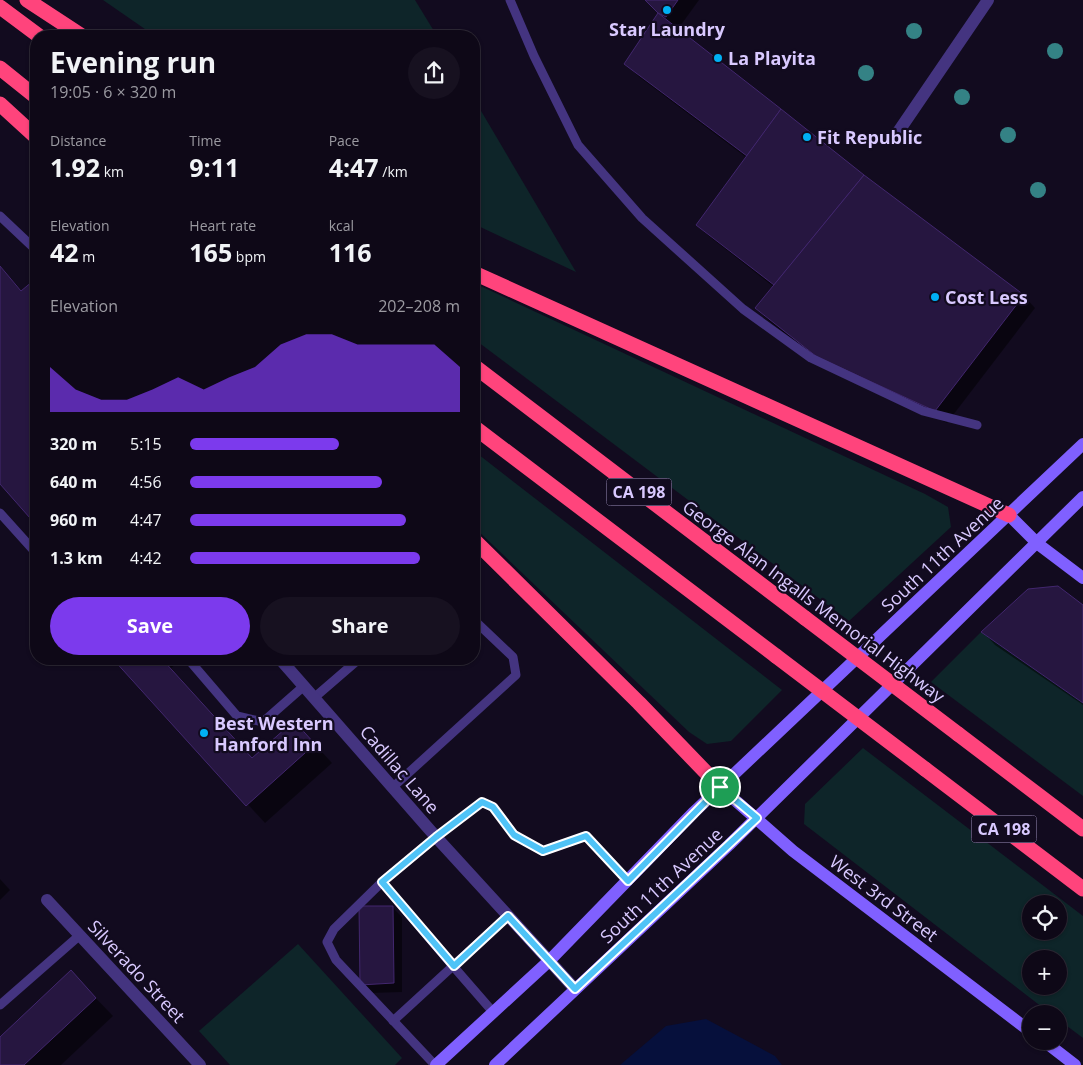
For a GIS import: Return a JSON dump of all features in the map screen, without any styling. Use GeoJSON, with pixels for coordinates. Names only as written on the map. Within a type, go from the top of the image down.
{"type":"FeatureCollection","features":[{"type":"Feature","properties":{"kind":"highway"},"geometry":{"type":"LineString","coordinates":[[27,0],[73,30]]}},
{"type":"Feature","properties":{"kind":"highway"},"geometry":{"type":"LineString","coordinates":[[0,7],[31,30]]}},
{"type":"Feature","properties":{"kind":"highway"},"geometry":{"type":"LineString","coordinates":[[0,68],[30,91]]}},
{"type":"Feature","properties":{"kind":"highway"},"geometry":{"type":"LineString","coordinates":[[0,104],[30,132]]}},
{"type":"Feature","properties":{"kind":"highway"},"geometry":{"type":"LineString","coordinates":[[480,276],[512,293],[1009,515]]}},
{"type":"Feature","properties":{"kind":"highway","name":"George Alan Ingalls Memorial Highway"},"geometry":{"type":"LineString","coordinates":[[480,371],[1083,829]]}},
{"type":"Feature","properties":{"kind":"highway","name":"CA 198"},"geometry":{"type":"LineString","coordinates":[[480,432],[1083,889]]}},
{"type":"Feature","properties":{"kind":"highway"},"geometry":{"type":"LineString","coordinates":[[480,546],[639,703],[720,787]]}},
{"type":"Feature","properties":{"kind":"main road","name":"South 11th Avenue"},"geometry":{"type":"LineString","coordinates":[[436,1065],[549,961],[720,787],[1083,444]]}},
{"type":"Feature","properties":{"kind":"main road","name":"South 11th Avenue"},"geometry":{"type":"LineString","coordinates":[[495,1065],[757,818],[1083,498]]}},
{"type":"Feature","properties":{"kind":"main road"},"geometry":{"type":"LineString","coordinates":[[1009,515],[1038,544],[1083,578]]}},
{"type":"Feature","properties":{"kind":"main road","name":"West 3rd Street"},"geometry":{"type":"LineString","coordinates":[[720,787],[793,851],[1022,1025]]}},
{"type":"Feature","properties":{"kind":"main road"},"geometry":{"type":"LineString","coordinates":[[1056,1050],[1075,1065]]}},
{"type":"Feature","properties":{"kind":"street"},"geometry":{"type":"LineString","coordinates":[[894,138],[988,0]]}},
{"type":"Feature","properties":{"kind":"street","name":"Cadillac Lane"},"geometry":{"type":"LineString","coordinates":[[285,665],[436,837],[575,989]]}},
{"type":"Feature","properties":{"kind":"street","name":"Silverado Street"},"geometry":{"type":"LineString","coordinates":[[47,900],[194,1063]]}},
{"type":"Feature","properties":{"kind":"lane"},"geometry":{"type":"LineString","coordinates":[[510,0],[534,56],[578,145],[642,218],[744,309],[811,358],[923,411],[977,425]]}},
{"type":"Feature","properties":{"kind":"lane"},"geometry":{"type":"LineString","coordinates":[[0,216],[30,244]]}},
{"type":"Feature","properties":{"kind":"lane"},"geometry":{"type":"LineString","coordinates":[[0,513],[30,546]]}},
{"type":"Feature","properties":{"kind":"lane"},"geometry":{"type":"LineString","coordinates":[[393,787],[516,675],[513,657],[480,626]]}},
{"type":"Feature","properties":{"kind":"lane"},"geometry":{"type":"LineString","coordinates":[[193,665],[237,716],[263,722],[304,686]]}},
{"type":"Feature","properties":{"kind":"lane"},"geometry":{"type":"LineString","coordinates":[[315,697],[352,665]]}},
{"type":"Feature","properties":{"kind":"lane"},"geometry":{"type":"LineString","coordinates":[[436,1065],[336,960],[327,942],[334,929],[382,882],[482,802],[493,807],[514,835],[543,851],[586,836],[628,881]]}},
{"type":"Feature","properties":{"kind":"lane"},"geometry":{"type":"LineString","coordinates":[[382,882],[493,1012]]}},
{"type":"Feature","properties":{"kind":"lane"},"geometry":{"type":"LineString","coordinates":[[393,1021],[508,916]]}},
{"type":"Feature","properties":{"kind":"lane"},"geometry":{"type":"LineString","coordinates":[[0,1005],[80,935]]}},
{"type":"Feature","properties":{"kind":"green space"},"geometry":{"type":"Polygon","coordinates":[[[103,0],[415,0],[433,30],[146,30],[103,0]]]}},
{"type":"Feature","properties":{"kind":"green space"},"geometry":{"type":"Polygon","coordinates":[[[480,109],[576,272],[480,227],[480,109]]]}},
{"type":"Feature","properties":{"kind":"green space"},"geometry":{"type":"Polygon","coordinates":[[[480,286],[925,494],[948,507],[951,527],[849,621],[480,344],[480,286]]]}},
{"type":"Feature","properties":{"kind":"green space"},"geometry":{"type":"Polygon","coordinates":[[[480,456],[782,690],[731,741],[707,744],[689,732],[480,533],[480,456]]]}},
{"type":"Feature","properties":{"kind":"green space"},"geometry":{"type":"Polygon","coordinates":[[[981,632],[1083,703],[1083,796],[931,682],[981,632]]]}},
{"type":"Feature","properties":{"kind":"green space"},"geometry":{"type":"Polygon","coordinates":[[[863,748],[1056,895],[1022,895],[1022,940],[1067,940],[1067,904],[1083,916],[1083,1038],[1067,1026],[1067,1005],[1039,1005],[1026,995],[1067,995],[1067,950],[1022,950],[1022,992],[804,824],[805,804],[863,748]]]}},
{"type":"Feature","properties":{"kind":"green space"},"geometry":{"type":"Polygon","coordinates":[[[298,944],[402,1058],[395,1065],[230,1065],[199,1031],[298,944]]]}},
{"type":"Feature","properties":{"kind":"shaded area"},"geometry":{"type":"Polygon","coordinates":[[[706,1019],[775,1056],[782,1065],[620,1065],[666,1026],[706,1019]]]}},
{"type":"Feature","properties":{"kind":"building"},"geometry":{"type":"Polygon","coordinates":[[[645,0],[678,0],[666,17],[658,13],[645,0]]]}},
{"type":"Feature","properties":{"kind":"building"},"geometry":{"type":"Polygon","coordinates":[[[658,13],[781,109],[747,156],[624,64],[658,13]]]}},
{"type":"Feature","properties":{"kind":"building"},"geometry":{"type":"Polygon","coordinates":[[[781,109],[864,175],[774,285],[696,225],[781,109]]]}},
{"type":"Feature","properties":{"kind":"building"},"geometry":{"type":"Polygon","coordinates":[[[864,175],[1024,295],[935,411],[817,357],[755,308],[864,175]]]}},
{"type":"Feature","properties":{"kind":"building"},"geometry":{"type":"Polygon","coordinates":[[[0,266],[21,291],[30,284],[30,518],[0,484],[0,266]]]}},
{"type":"Feature","properties":{"kind":"building"},"geometry":{"type":"Polygon","coordinates":[[[1058,586],[1083,605],[1083,703],[981,632],[1028,589],[1058,586]]]}},
{"type":"Feature","properties":{"kind":"building","name":"Best Western Hanford Inn"},"geometry":{"type":"Polygon","coordinates":[[[118,665],[167,665],[252,758],[294,721],[315,744],[246,806],[118,665]]]}},
{"type":"Feature","properties":{"kind":"building"},"geometry":{"type":"Polygon","coordinates":[[[359,906],[393,906],[394,983],[360,985],[359,906]]]}},
{"type":"Feature","properties":{"kind":"building"},"geometry":{"type":"Polygon","coordinates":[[[71,970],[96,998],[24,1065],[0,1065],[0,1037],[71,970]]]}},
{"type":"Feature","properties":{"kind":"place","name":"Star Laundry"},"geometry":{"type":"Point","coordinates":[667,10]}},
{"type":"Feature","properties":{"kind":"place","name":"La Playita"},"geometry":{"type":"Point","coordinates":[718,58]}},
{"type":"Feature","properties":{"kind":"place","name":"Fit Republic"},"geometry":{"type":"Point","coordinates":[807,137]}},
{"type":"Feature","properties":{"kind":"place","name":"Cost Less"},"geometry":{"type":"Point","coordinates":[935,297]}},
{"type":"Feature","properties":{"kind":"place","name":"Best Western Hanford Inn"},"geometry":{"type":"Point","coordinates":[204,733]}},
{"type":"Feature","properties":{"kind":"route"},"geometry":{"type":"LineString","coordinates":[[720,787],[757,818],[575,989],[508,916],[454,966],[401,907],[382,882],[482,802],[493,807],[514,835],[543,851],[586,836],[628,881],[720,787]]}}]}
